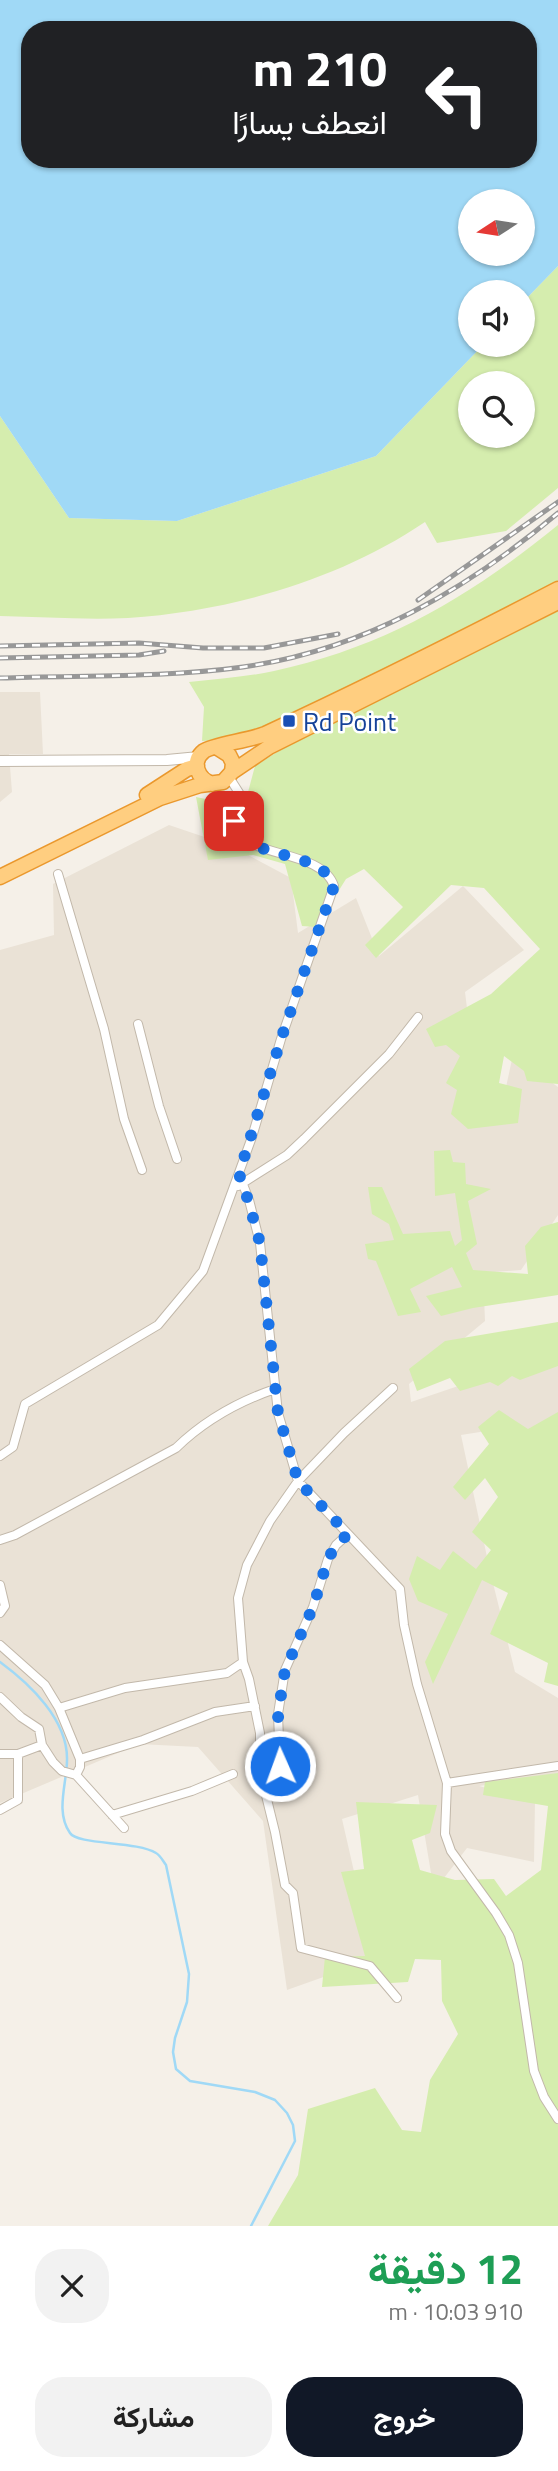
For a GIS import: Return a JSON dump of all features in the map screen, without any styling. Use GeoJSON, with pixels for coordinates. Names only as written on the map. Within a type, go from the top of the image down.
{"type":"FeatureCollection","features":[{"type":"Feature","properties":{"kind":"highway"},"geometry":{"type":"LineString","coordinates":[[0,866],[155,791],[198,762],[207,749],[264,734],[558,589]]}},
{"type":"Feature","properties":{"kind":"highway"},"geometry":{"type":"LineString","coordinates":[[0,877],[160,798],[179,791],[223,782],[268,747],[558,602]]}},
{"type":"Feature","properties":{"kind":"highway"},"geometry":{"type":"LineString","coordinates":[[218,748],[229,755],[233,763],[230,775]]}},
{"type":"Feature","properties":{"kind":"highway"},"geometry":{"type":"LineString","coordinates":[[198,762],[203,779],[212,784]]}},
{"type":"Feature","properties":{"kind":"street"},"geometry":{"type":"LineString","coordinates":[[0,761],[198,762]]}},
{"type":"Feature","properties":{"kind":"street"},"geometry":{"type":"LineString","coordinates":[[0,1456],[13,1447],[25,1404],[158,1325],[203,1271],[239,1174],[281,1039],[334,886],[321,867],[273,852],[239,835],[234,821],[241,796],[230,775]]}},
{"type":"Feature","properties":{"kind":"street"},"geometry":{"type":"LineString","coordinates":[[58,874],[104,1029],[124,1119],[142,1170]]}},
{"type":"Feature","properties":{"kind":"street"},"geometry":{"type":"LineString","coordinates":[[233,1188],[243,1185],[287,1155],[389,1054],[418,1017]]}},
{"type":"Feature","properties":{"kind":"street"},"geometry":{"type":"LineString","coordinates":[[138,1024],[159,1106],[177,1158]]}},
{"type":"Feature","properties":{"kind":"street"},"geometry":{"type":"LineString","coordinates":[[239,1174],[260,1243],[278,1413],[298,1481],[400,1589],[404,1625],[417,1684],[447,1783],[445,1834],[451,1851],[509,1935],[518,1963],[534,2071],[544,2097],[558,2119]]}},
{"type":"Feature","properties":{"kind":"street"},"geometry":{"type":"LineString","coordinates":[[393,1388],[344,1433],[298,1481],[270,1521],[247,1565],[238,1598],[243,1661],[260,1733],[260,1771],[285,1885],[293,1893],[300,1948],[370,1966],[397,1998]]}},
{"type":"Feature","properties":{"kind":"street"},"geometry":{"type":"LineString","coordinates":[[0,1540],[15,1535],[176,1448],[198,1427],[243,1401],[275,1389]]}},
{"type":"Feature","properties":{"kind":"street"},"geometry":{"type":"LineString","coordinates":[[260,1771],[276,1770],[280,1766],[278,1714],[285,1670],[313,1607],[328,1559],[336,1545],[348,1534]]}},
{"type":"Feature","properties":{"kind":"street"},"geometry":{"type":"LineString","coordinates":[[0,1585],[5,1606],[0,1613]]}},
{"type":"Feature","properties":{"kind":"street"},"geometry":{"type":"LineString","coordinates":[[0,1645],[45,1685],[60,1708],[80,1759],[80,1767],[70,1773]]}},
{"type":"Feature","properties":{"kind":"street"},"geometry":{"type":"LineString","coordinates":[[60,1708],[125,1688],[227,1673],[243,1661]]}},
{"type":"Feature","properties":{"kind":"street"},"geometry":{"type":"LineString","coordinates":[[0,1697],[39,1729],[42,1745],[53,1762],[70,1773],[124,1828]]}},
{"type":"Feature","properties":{"kind":"street"},"geometry":{"type":"LineString","coordinates":[[80,1759],[143,1740],[215,1712],[255,1706]]}},
{"type":"Feature","properties":{"kind":"street"},"geometry":{"type":"LineString","coordinates":[[0,1754],[18,1754],[42,1745]]}},
{"type":"Feature","properties":{"kind":"street"},"geometry":{"type":"LineString","coordinates":[[0,1810],[18,1800],[18,1754]]}},
{"type":"Feature","properties":{"kind":"street"},"geometry":{"type":"LineString","coordinates":[[447,1783],[558,1766]]}},
{"type":"Feature","properties":{"kind":"street"},"geometry":{"type":"LineString","coordinates":[[111,1815],[192,1791],[233,1774]]}},
{"type":"Feature","properties":{"kind":"shaded area"},"geometry":{"type":"Polygon","coordinates":[[[0,692],[40,692],[43,754],[9,754],[12,792],[0,802],[0,692]]]}},
{"type":"Feature","properties":{"kind":"shaded area"},"geometry":{"type":"Polygon","coordinates":[[[169,825],[231,846],[291,878],[298,933],[356,898],[379,956],[463,886],[524,950],[465,992],[474,1065],[499,1119],[513,1055],[558,1087],[558,1215],[521,1270],[483,1273],[485,1321],[409,1384],[411,1402],[544,1357],[558,1355],[558,1486],[511,1427],[461,1435],[515,1672],[558,1698],[558,1784],[513,1781],[479,1786],[535,1801],[534,1862],[467,1848],[434,1891],[418,1795],[342,1819],[374,1959],[287,1990],[263,1821],[198,1747],[139,1744],[0,1803],[0,950],[54,935],[53,884],[169,825]]]}},
{"type":"Feature","properties":{"kind":"green space"},"geometry":{"type":"Polygon","coordinates":[[[558,266],[558,488],[506,531],[437,543],[425,522],[357,560],[320,576],[245,600],[206,608],[128,618],[0,616],[0,416],[69,518],[177,521],[376,456],[471,357],[535,357],[535,290],[558,266]]]}},
{"type":"Feature","properties":{"kind":"green space"},"geometry":{"type":"Polygon","coordinates":[[[558,525],[558,585],[289,721],[231,740],[202,741],[204,707],[189,682],[274,671],[315,661],[390,633],[459,596],[558,525]]]}},
{"type":"Feature","properties":{"kind":"green space"},"geometry":{"type":"Polygon","coordinates":[[[558,607],[558,1084],[527,1081],[524,1071],[504,1056],[499,1083],[522,1089],[518,1123],[468,1129],[451,1114],[457,1090],[446,1083],[460,1056],[446,1045],[435,1047],[426,1029],[491,994],[540,949],[484,888],[451,885],[376,958],[365,945],[403,907],[364,869],[346,879],[316,927],[302,926],[285,864],[253,855],[208,860],[196,797],[244,807],[255,766],[304,735],[558,607]]]}},
{"type":"Feature","properties":{"kind":"green space"},"geometry":{"type":"Polygon","coordinates":[[[450,1150],[453,1162],[465,1163],[466,1184],[491,1189],[468,1201],[477,1244],[466,1253],[473,1270],[528,1274],[525,1246],[541,1227],[558,1222],[558,1295],[473,1308],[441,1316],[426,1296],[462,1287],[452,1267],[410,1289],[421,1312],[398,1316],[376,1261],[368,1259],[365,1244],[394,1240],[389,1224],[372,1214],[368,1187],[382,1187],[403,1234],[450,1231],[455,1246],[462,1240],[455,1193],[435,1196],[434,1151],[450,1150]]]}},
{"type":"Feature","properties":{"kind":"green space"},"geometry":{"type":"Polygon","coordinates":[[[558,1322],[558,1366],[520,1380],[512,1376],[498,1386],[490,1382],[460,1391],[450,1378],[417,1391],[409,1369],[445,1341],[558,1322]]]}},
{"type":"Feature","properties":{"kind":"green space"},"geometry":{"type":"Polygon","coordinates":[[[499,1410],[528,1429],[558,1412],[558,1686],[544,1682],[548,1663],[490,1634],[508,1593],[482,1580],[433,1684],[425,1662],[448,1614],[418,1601],[409,1579],[417,1556],[440,1570],[453,1551],[476,1569],[491,1550],[472,1532],[498,1497],[485,1478],[465,1500],[453,1487],[489,1444],[478,1427],[499,1410]]]}},
{"type":"Feature","properties":{"kind":"green space"},"geometry":{"type":"Polygon","coordinates":[[[558,1773],[558,2226],[268,2226],[298,2175],[308,2109],[375,2088],[402,2130],[421,2132],[430,2080],[458,2034],[442,2001],[441,1960],[415,1959],[408,1982],[322,1987],[325,1957],[365,1956],[341,1872],[364,1869],[356,1802],[437,1805],[430,1833],[412,1840],[420,1870],[455,1880],[494,1879],[506,1896],[541,1870],[548,1806],[483,1795],[485,1782],[558,1773]]]}},
{"type":"Feature","properties":{"kind":"water"},"geometry":{"type":"Polygon","coordinates":[[[0,0],[558,0],[558,266],[535,290],[535,280],[458,280],[458,357],[471,357],[376,456],[177,521],[69,518],[0,416],[0,0]]]}},
{"type":"Feature","properties":{"kind":"waterway"},"geometry":{"type":"LineString","coordinates":[[0,1662],[35,1692],[61,1731],[67,1760],[62,1807],[70,1833],[84,1840],[147,1849],[157,1854],[166,1865],[189,1974],[187,2002],[173,2052],[176,2069],[190,2081],[255,2092],[275,2100],[287,2113],[293,2125],[295,2141],[251,2226]]}},
{"type":"Feature","properties":{"kind":"railway"},"geometry":{"type":"LineString","coordinates":[[418,600],[558,502]]}},
{"type":"Feature","properties":{"kind":"railway"},"geometry":{"type":"LineString","coordinates":[[0,678],[213,671],[288,659],[330,647],[411,613],[450,591],[487,567],[558,513]]}},
{"type":"Feature","properties":{"kind":"railway"},"geometry":{"type":"LineString","coordinates":[[0,646],[139,643],[203,648],[264,648],[338,634]]}},
{"type":"Feature","properties":{"kind":"railway"},"geometry":{"type":"LineString","coordinates":[[0,658],[139,655],[164,651]]}},
{"type":"Feature","properties":{"kind":"place","name":"Rd Point"},"geometry":{"type":"Point","coordinates":[289,721]}},
{"type":"Feature","properties":{"kind":"route"},"geometry":{"type":"LineString","coordinates":[[234,821],[234,827],[242,838],[273,852],[321,867],[334,886],[281,1039],[239,1174],[260,1243],[278,1413],[298,1481],[348,1534],[336,1545],[328,1559],[313,1607],[285,1670],[278,1714],[280,1766]]}}]}
